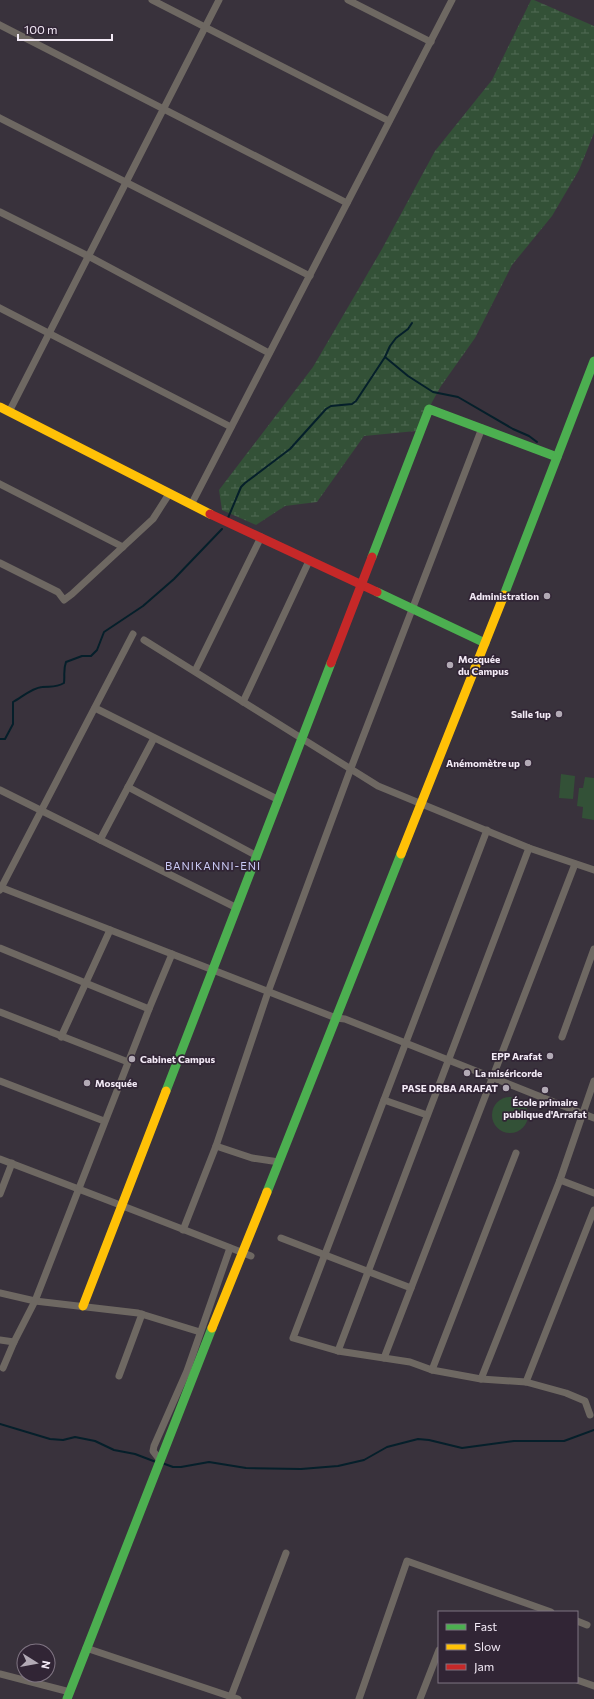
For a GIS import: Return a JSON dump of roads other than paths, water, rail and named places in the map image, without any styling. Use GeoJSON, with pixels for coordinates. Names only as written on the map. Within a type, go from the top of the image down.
{"type":"FeatureCollection","features":[{"type":"Feature","properties":{"kind":"street"},"geometry":{"type":"LineString","coordinates":[[152,0],[390,122]]}},
{"type":"Feature","properties":{"kind":"street"},"geometry":{"type":"LineString","coordinates":[[9,412],[219,0]]}},
{"type":"Feature","properties":{"kind":"street"},"geometry":{"type":"LineString","coordinates":[[348,0],[431,42]]}},
{"type":"Feature","properties":{"kind":"street"},"geometry":{"type":"LineString","coordinates":[[191,505],[452,0]]}},
{"type":"Feature","properties":{"kind":"street"},"geometry":{"type":"LineString","coordinates":[[0,24],[347,203]]}},
{"type":"Feature","properties":{"kind":"street"},"geometry":{"type":"LineString","coordinates":[[0,118],[310,276]]}},
{"type":"Feature","properties":{"kind":"street"},"geometry":{"type":"LineString","coordinates":[[0,212],[88,256],[269,354]]}},
{"type":"Feature","properties":{"kind":"street"},"geometry":{"type":"LineString","coordinates":[[0,308],[231,427]]}},
{"type":"Feature","properties":{"kind":"street"},"geometry":{"type":"LineString","coordinates":[[0,1674],[69,1696],[86,1648],[160,1460],[247,1254],[279,1162],[485,643],[594,361]]}},
{"type":"Feature","properties":{"kind":"street"},"geometry":{"type":"LineString","coordinates":[[0,408],[191,505],[485,643]]}},
{"type":"Feature","properties":{"kind":"street"},"geometry":{"type":"LineString","coordinates":[[83,1306],[429,409],[557,457]]}},
{"type":"Feature","properties":{"kind":"street"},"geometry":{"type":"LineString","coordinates":[[183,1230],[216,1146],[268,992],[351,768],[482,428]]}},
{"type":"Feature","properties":{"kind":"street"},"geometry":{"type":"LineString","coordinates":[[0,484],[124,547]]}},
{"type":"Feature","properties":{"kind":"street"},"geometry":{"type":"LineString","coordinates":[[0,563],[58,592],[64,600],[153,519],[169,494]]}},
{"type":"Feature","properties":{"kind":"street"},"geometry":{"type":"LineString","coordinates":[[195,671],[261,537]]}},
{"type":"Feature","properties":{"kind":"street"},"geometry":{"type":"LineString","coordinates":[[244,702],[310,561]]}},
{"type":"Feature","properties":{"kind":"street"},"geometry":{"type":"LineString","coordinates":[[133,634],[0,888],[336,1018],[345,1019],[594,1118]]}},
{"type":"Feature","properties":{"kind":"street"},"geometry":{"type":"LineString","coordinates":[[144,640],[378,786],[530,848],[594,870]]}},
{"type":"Feature","properties":{"kind":"street"},"geometry":{"type":"LineString","coordinates":[[95,708],[279,800]]}},
{"type":"Feature","properties":{"kind":"street"},"geometry":{"type":"LineString","coordinates":[[100,840],[154,738]]}},
{"type":"Feature","properties":{"kind":"street"},"geometry":{"type":"LineString","coordinates":[[128,787],[257,856]]}},
{"type":"Feature","properties":{"kind":"street"},"geometry":{"type":"LineString","coordinates":[[0,790],[237,908]]}},
{"type":"Feature","properties":{"kind":"street"},"geometry":{"type":"LineString","coordinates":[[487,830],[293,1338],[338,1351],[410,1362],[432,1370],[481,1378],[526,1382],[566,1393],[585,1401],[590,1414]]}},
{"type":"Feature","properties":{"kind":"street"},"geometry":{"type":"LineString","coordinates":[[338,1351],[530,848]]}},
{"type":"Feature","properties":{"kind":"street"},"geometry":{"type":"LineString","coordinates":[[384,1358],[575,864]]}},
{"type":"Feature","properties":{"kind":"street"},"geometry":{"type":"LineString","coordinates":[[61,1037],[110,930]]}},
{"type":"Feature","properties":{"kind":"street"},"geometry":{"type":"LineString","coordinates":[[0,948],[149,1009]]}},
{"type":"Feature","properties":{"kind":"street"},"geometry":{"type":"LineString","coordinates":[[562,1037],[594,949]]}},
{"type":"Feature","properties":{"kind":"street"},"geometry":{"type":"LineString","coordinates":[[3,1368],[14,1342],[35,1301],[80,1188],[104,1121],[172,954]]}},
{"type":"Feature","properties":{"kind":"street"},"geometry":{"type":"LineString","coordinates":[[0,1012],[128,1062]]}},
{"type":"Feature","properties":{"kind":"street"},"geometry":{"type":"LineString","coordinates":[[0,1081],[104,1121]]}},
{"type":"Feature","properties":{"kind":"street"},"geometry":{"type":"LineString","coordinates":[[481,1378],[560,1180],[594,1082]]}},
{"type":"Feature","properties":{"kind":"street"},"geometry":{"type":"LineString","coordinates":[[384,1100],[427,1115]]}},
{"type":"Feature","properties":{"kind":"street"},"geometry":{"type":"LineString","coordinates":[[216,1146],[252,1158],[279,1162]]}},
{"type":"Feature","properties":{"kind":"street"},"geometry":{"type":"LineString","coordinates":[[432,1370],[516,1153]]}},
{"type":"Feature","properties":{"kind":"street"},"geometry":{"type":"LineString","coordinates":[[0,1159],[80,1188],[122,1206],[247,1254]]}},
{"type":"Feature","properties":{"kind":"street"},"geometry":{"type":"LineString","coordinates":[[0,1194],[12,1163]]}},
{"type":"Feature","properties":{"kind":"street"},"geometry":{"type":"LineString","coordinates":[[560,1180],[594,1193]]}},
{"type":"Feature","properties":{"kind":"street"},"geometry":{"type":"LineString","coordinates":[[526,1382],[594,1210]]}},
{"type":"Feature","properties":{"kind":"street"},"geometry":{"type":"LineString","coordinates":[[281,1238],[411,1288]]}},
{"type":"Feature","properties":{"kind":"street"},"geometry":{"type":"LineString","coordinates":[[160,1460],[155,1455],[153,1450],[154,1446],[183,1382],[230,1248]]}},
{"type":"Feature","properties":{"kind":"street"},"geometry":{"type":"LineString","coordinates":[[0,1293],[35,1301],[142,1314],[200,1332]]}},
{"type":"Feature","properties":{"kind":"street"},"geometry":{"type":"LineString","coordinates":[[119,1376],[142,1314]]}},
{"type":"Feature","properties":{"kind":"street"},"geometry":{"type":"LineString","coordinates":[[0,1340],[14,1342]]}},
{"type":"Feature","properties":{"kind":"street"},"geometry":{"type":"LineString","coordinates":[[86,1648],[233,1698],[286,1553]]}},
{"type":"Feature","properties":{"kind":"street"},"geometry":{"type":"LineString","coordinates":[[359,1699],[408,1561],[549,1611]]}},
{"type":"Feature","properties":{"kind":"street"},"geometry":{"type":"LineString","coordinates":[[578,1621],[587,1625]]}},
{"type":"Feature","properties":{"kind":"street"},"geometry":{"type":"LineString","coordinates":[[420,1699],[438,1653]]}},
{"type":"Feature","properties":{"kind":"street"},"geometry":{"type":"LineString","coordinates":[[578,1680],[594,1686]]}},
{"type":"Feature","properties":{"kind":"waterway"},"geometry":{"type":"LineString","coordinates":[[228,518],[241,487],[245,483],[290,449],[326,409],[331,406],[352,404],[356,401],[385,357],[390,346],[396,338],[408,329],[412,323]]}},
{"type":"Feature","properties":{"kind":"waterway"},"geometry":{"type":"LineString","coordinates":[[385,357],[408,376],[433,392],[458,397],[513,429],[529,436],[537,442]]}},
{"type":"Feature","properties":{"kind":"waterway"},"geometry":{"type":"LineString","coordinates":[[0,739],[5,739],[13,724],[13,702],[35,689],[61,685],[64,683],[64,670],[66,662],[82,656],[91,656],[97,650],[104,632],[143,606],[174,579],[222,529]]}},
{"type":"Feature","properties":{"kind":"waterway"},"geometry":{"type":"LineString","coordinates":[[0,1424],[50,1439],[63,1440],[75,1437],[95,1441],[114,1450],[135,1454],[156,1462]]}},
{"type":"Feature","properties":{"kind":"waterway"},"geometry":{"type":"LineString","coordinates":[[162,1463],[173,1467],[209,1462],[246,1468],[301,1469],[338,1466],[364,1460],[387,1447],[418,1439],[429,1440],[462,1448],[514,1441],[564,1441],[594,1430]]}},
{"type":"Feature","properties":{"kind":"place","name":"Administration"},"geometry":{"type":"Point","coordinates":[547,596]}},
{"type":"Feature","properties":{"kind":"place","name":"Mosquée du Campus"},"geometry":{"type":"Point","coordinates":[450,665]}},
{"type":"Feature","properties":{"kind":"place","name":"Salle 1up"},"geometry":{"type":"Point","coordinates":[559,714]}},
{"type":"Feature","properties":{"kind":"place","name":"Anémomètre up"},"geometry":{"type":"Point","coordinates":[528,763]}},
{"type":"Feature","properties":{"kind":"place","name":"EPP Arafat"},"geometry":{"type":"Point","coordinates":[550,1056]}},
{"type":"Feature","properties":{"kind":"place","name":"Cabinet Campus"},"geometry":{"type":"Point","coordinates":[132,1059]}},
{"type":"Feature","properties":{"kind":"place","name":"La miséricorde"},"geometry":{"type":"Point","coordinates":[467,1073]}},
{"type":"Feature","properties":{"kind":"place","name":"Mosquée"},"geometry":{"type":"Point","coordinates":[87,1083]}},
{"type":"Feature","properties":{"kind":"place","name":"PASE DRBA ARAFAT"},"geometry":{"type":"Point","coordinates":[506,1088]}},
{"type":"Feature","properties":{"kind":"place","name":"École primaire publique d'Arrafat"},"geometry":{"type":"Point","coordinates":[545,1090]}},
{"type":"Feature","properties":{"kind":"district","name":"BANIKANNI-ENI"},"geometry":{"type":"Point","coordinates":[213,866]}}]}
